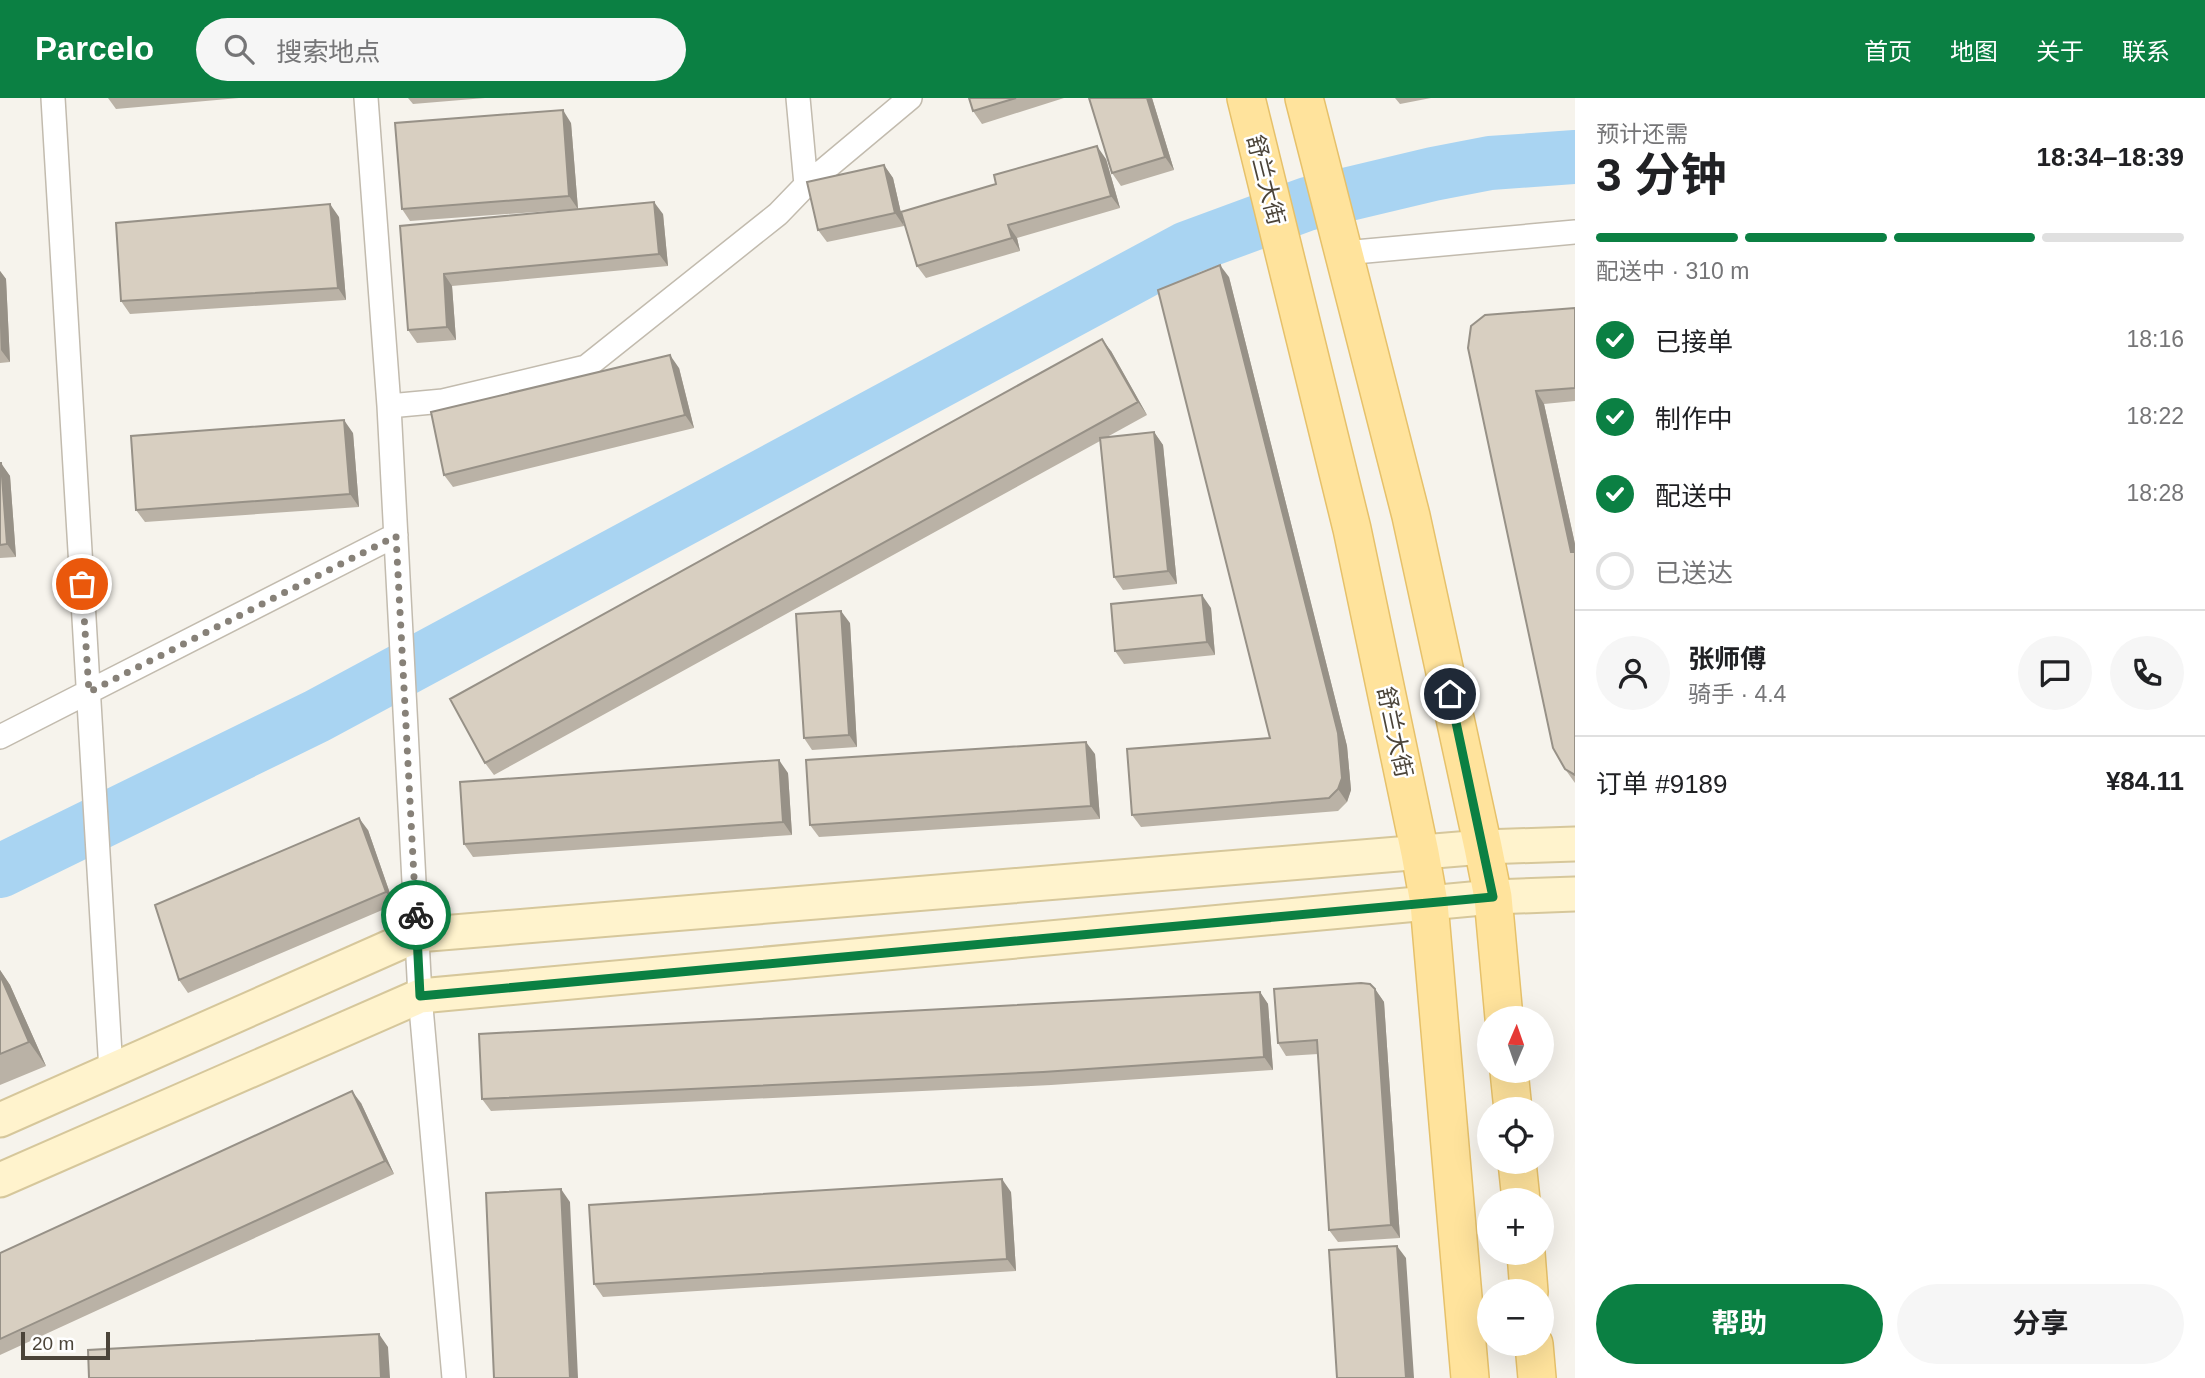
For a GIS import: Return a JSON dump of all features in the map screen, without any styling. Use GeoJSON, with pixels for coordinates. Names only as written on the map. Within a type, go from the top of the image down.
{"type":"FeatureCollection","features":[{"type":"Feature","properties":{"kind":"main road"},"geometry":{"type":"LineString","coordinates":[[1304,98],[1411,516],[1493,897],[1503,1006]]}},
{"type":"Feature","properties":{"kind":"main road","name":"舒兰大街"},"geometry":{"type":"LineString","coordinates":[[1247,103],[1352,528],[1429,903],[1470,1378]]}},
{"type":"Feature","properties":{"kind":"main road"},"geometry":{"type":"LineString","coordinates":[[1535,1356],[1537,1378]]}},
{"type":"Feature","properties":{"kind":"street"},"geometry":{"type":"LineString","coordinates":[[53,98],[111,1071]]}},
{"type":"Feature","properties":{"kind":"street"},"geometry":{"type":"LineString","coordinates":[[366,98],[389,406],[420,996],[454,1378]]}},
{"type":"Feature","properties":{"kind":"street"},"geometry":{"type":"LineString","coordinates":[[798,98],[806,184]]}},
{"type":"Feature","properties":{"kind":"street"},"geometry":{"type":"LineString","coordinates":[[389,406],[443,401],[586,367],[778,214],[806,184],[910,98]]}},
{"type":"Feature","properties":{"kind":"street"},"geometry":{"type":"LineString","coordinates":[[1344,252],[1575,232]]}},
{"type":"Feature","properties":{"kind":"street"},"geometry":{"type":"LineString","coordinates":[[0,737],[89,702],[396,536]]}},
{"type":"Feature","properties":{"kind":"street"},"geometry":{"type":"LineString","coordinates":[[0,1120],[417,935],[1483,847],[1575,844]]}},
{"type":"Feature","properties":{"kind":"street"},"geometry":{"type":"LineString","coordinates":[[0,1180],[420,996],[1493,897],[1575,894]]}},
{"type":"Feature","properties":{"kind":"building"},"geometry":{"type":"Polygon","coordinates":[[[969,98],[1016,98],[973,111],[969,98]]]}},
{"type":"Feature","properties":{"kind":"building"},"geometry":{"type":"Polygon","coordinates":[[[1089,98],[1147,98],[1165,157],[1112,173],[1089,98]]]}},
{"type":"Feature","properties":{"kind":"building"},"geometry":{"type":"Polygon","coordinates":[[[563,110],[569,196],[402,209],[395,123],[563,110]]]}},
{"type":"Feature","properties":{"kind":"building"},"geometry":{"type":"Polygon","coordinates":[[[1097,146],[1111,196],[1008,225],[1012,238],[917,266],[901,212],[996,184],[994,175],[1097,146]]]}},
{"type":"Feature","properties":{"kind":"building"},"geometry":{"type":"Polygon","coordinates":[[[884,165],[895,213],[818,230],[807,182],[884,165]]]}},
{"type":"Feature","properties":{"kind":"building"},"geometry":{"type":"Polygon","coordinates":[[[654,202],[659,254],[444,274],[447,327],[408,330],[400,226],[654,202]]]}},
{"type":"Feature","properties":{"kind":"building"},"geometry":{"type":"Polygon","coordinates":[[[330,204],[338,288],[121,301],[116,223],[330,204]]]}},
{"type":"Feature","properties":{"kind":"building"},"geometry":{"type":"Polygon","coordinates":[[[1220,265],[1338,733],[1342,778],[1338,789],[1329,798],[1132,815],[1127,749],[1270,738],[1158,290],[1220,265]]]}},
{"type":"Feature","properties":{"kind":"building"},"geometry":{"type":"Polygon","coordinates":[[[1575,308],[1575,388],[1536,391],[1571,552],[1575,552],[1575,775],[1565,769],[1553,748],[1468,348],[1471,326],[1485,315],[1575,308]]]}},
{"type":"Feature","properties":{"kind":"building"},"geometry":{"type":"Polygon","coordinates":[[[1102,339],[1138,402],[485,763],[450,699],[1102,339]]]}},
{"type":"Feature","properties":{"kind":"building"},"geometry":{"type":"Polygon","coordinates":[[[670,355],[685,415],[444,475],[431,412],[670,355]]]}},
{"type":"Feature","properties":{"kind":"building"},"geometry":{"type":"Polygon","coordinates":[[[344,420],[350,494],[136,510],[131,436],[344,420]]]}},
{"type":"Feature","properties":{"kind":"building"},"geometry":{"type":"Polygon","coordinates":[[[1154,432],[1168,571],[1114,577],[1100,438],[1154,432]]]}},
{"type":"Feature","properties":{"kind":"building"},"geometry":{"type":"Polygon","coordinates":[[[0,463],[7,544],[0,545],[0,463]]]}},
{"type":"Feature","properties":{"kind":"building"},"geometry":{"type":"Polygon","coordinates":[[[1202,595],[1207,642],[1115,651],[1111,604],[1202,595]]]}},
{"type":"Feature","properties":{"kind":"building"},"geometry":{"type":"Polygon","coordinates":[[[841,611],[849,735],[804,738],[796,614],[841,611]]]}},
{"type":"Feature","properties":{"kind":"building"},"geometry":{"type":"Polygon","coordinates":[[[1086,742],[1091,806],[810,825],[806,760],[1086,742]]]}},
{"type":"Feature","properties":{"kind":"building"},"geometry":{"type":"Polygon","coordinates":[[[779,760],[783,822],[464,844],[460,782],[779,760]]]}},
{"type":"Feature","properties":{"kind":"building"},"geometry":{"type":"Polygon","coordinates":[[[359,818],[386,892],[179,980],[155,905],[359,818]]]}},
{"type":"Feature","properties":{"kind":"building"},"geometry":{"type":"Polygon","coordinates":[[[0,975],[29,1042],[0,1054],[0,975]]]}},
{"type":"Feature","properties":{"kind":"building"},"geometry":{"type":"Polygon","coordinates":[[[1370,984],[1375,989],[1391,1225],[1329,1230],[1317,1040],[1278,1043],[1274,989],[1370,984]]]}},
{"type":"Feature","properties":{"kind":"building"},"geometry":{"type":"Polygon","coordinates":[[[1260,992],[1264,1057],[1043,1072],[482,1099],[479,1034],[1260,992]]]}},
{"type":"Feature","properties":{"kind":"building"},"geometry":{"type":"Polygon","coordinates":[[[352,1091],[385,1161],[0,1339],[0,1253],[352,1091]]]}},
{"type":"Feature","properties":{"kind":"building"},"geometry":{"type":"Polygon","coordinates":[[[1002,1179],[1007,1259],[594,1284],[589,1205],[1002,1179]]]}},
{"type":"Feature","properties":{"kind":"building"},"geometry":{"type":"Polygon","coordinates":[[[561,1189],[570,1378],[494,1378],[486,1193],[561,1189]]]}},
{"type":"Feature","properties":{"kind":"building"},"geometry":{"type":"Polygon","coordinates":[[[1397,1246],[1406,1378],[1337,1378],[1329,1250],[1397,1246]]]}},
{"type":"Feature","properties":{"kind":"building"},"geometry":{"type":"Polygon","coordinates":[[[379,1334],[381,1378],[89,1378],[88,1350],[379,1334]]]}},
{"type":"Feature","properties":{"kind":"waterway"},"geometry":{"type":"LineString","coordinates":[[0,871],[317,716],[1187,248],[1307,204],[1433,174],[1490,163],[1575,157]]}},
{"type":"Feature","properties":{"kind":"way so far"},"geometry":{"type":"LineString","coordinates":[[82,584],[89,692],[396,536],[416,915]]}},
{"type":"Feature","properties":{"kind":"route"},"geometry":{"type":"LineString","coordinates":[[416,915],[420,996],[1493,897],[1450,694]]}}]}
